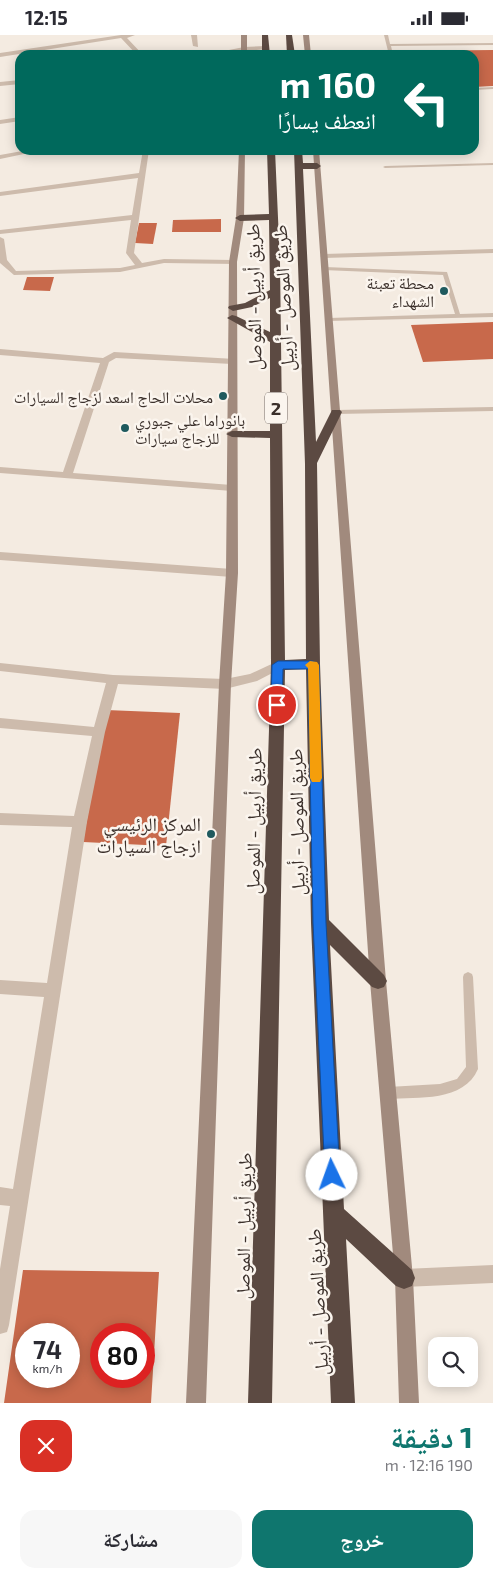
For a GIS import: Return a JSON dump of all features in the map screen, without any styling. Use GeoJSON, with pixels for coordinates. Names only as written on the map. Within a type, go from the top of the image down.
{"type":"FeatureCollection","features":[{"type":"Feature","properties":{"kind":"highway"},"geometry":{"type":"LineString","coordinates":[[264,35],[266,50]]}},
{"type":"Feature","properties":{"kind":"highway"},"geometry":{"type":"LineString","coordinates":[[288,35],[290,50]]}},
{"type":"Feature","properties":{"kind":"highway","name":"طريق أربيل - الموصل"},"geometry":{"type":"LineString","coordinates":[[260,1403],[278,665],[275,292],[271,155]]}},
{"type":"Feature","properties":{"kind":"highway","name":"طريق الموصل - أربيل"},"geometry":{"type":"LineString","coordinates":[[298,155],[311,464],[313,665],[320,923],[343,1403]]}},
{"type":"Feature","properties":{"kind":"highway"},"geometry":{"type":"LineString","coordinates":[[298,166],[317,166]]}},
{"type":"Feature","properties":{"kind":"highway"},"geometry":{"type":"LineString","coordinates":[[240,218],[273,217]]}},
{"type":"Feature","properties":{"kind":"highway"},"geometry":{"type":"LineString","coordinates":[[232,313],[275,292]]}},
{"type":"Feature","properties":{"kind":"highway"},"geometry":{"type":"LineString","coordinates":[[232,313],[275,340]]}},
{"type":"Feature","properties":{"kind":"highway"},"geometry":{"type":"LineString","coordinates":[[311,464],[336,412]]}},
{"type":"Feature","properties":{"kind":"highway"},"geometry":{"type":"LineString","coordinates":[[232,434],[276,435]]}},
{"type":"Feature","properties":{"kind":"highway"},"geometry":{"type":"LineString","coordinates":[[278,665],[313,665]]}},
{"type":"Feature","properties":{"kind":"highway"},"geometry":{"type":"LineString","coordinates":[[320,923],[378,981]]}},
{"type":"Feature","properties":{"kind":"highway"},"geometry":{"type":"LineString","coordinates":[[334,1214],[404,1278]]}},
{"type":"Feature","properties":{"kind":"main road"},"geometry":{"type":"LineString","coordinates":[[244,35],[244,50]]}},
{"type":"Feature","properties":{"kind":"main road"},"geometry":{"type":"LineString","coordinates":[[306,35],[308,50]]}},
{"type":"Feature","properties":{"kind":"main road"},"geometry":{"type":"LineString","coordinates":[[196,1403],[225,684],[232,573],[233,262],[240,218],[242,155]]}},
{"type":"Feature","properties":{"kind":"main road"},"geometry":{"type":"LineString","coordinates":[[316,155],[378,981],[404,1278],[409,1403]]}},
{"type":"Feature","properties":{"kind":"street"},"geometry":{"type":"LineString","coordinates":[[26,50],[57,44],[124,38],[132,35]]}},
{"type":"Feature","properties":{"kind":"street"},"geometry":{"type":"LineString","coordinates":[[194,35],[196,45]]}},
{"type":"Feature","properties":{"kind":"street"},"geometry":{"type":"LineString","coordinates":[[124,38],[135,50]]}},
{"type":"Feature","properties":{"kind":"street"},"geometry":{"type":"LineString","coordinates":[[0,55],[15,52]]}},
{"type":"Feature","properties":{"kind":"street"},"geometry":{"type":"LineString","coordinates":[[1,83],[15,82]]}},
{"type":"Feature","properties":{"kind":"street"},"geometry":{"type":"LineString","coordinates":[[0,122],[15,120]]}},
{"type":"Feature","properties":{"kind":"street"},"geometry":{"type":"LineString","coordinates":[[0,157],[15,154]]}},
{"type":"Feature","properties":{"kind":"street"},"geometry":{"type":"LineString","coordinates":[[140,266],[130,253],[145,155]]}},
{"type":"Feature","properties":{"kind":"street"},"geometry":{"type":"LineString","coordinates":[[0,194],[142,175]]}},
{"type":"Feature","properties":{"kind":"street"},"geometry":{"type":"LineString","coordinates":[[0,232],[136,217]]}},
{"type":"Feature","properties":{"kind":"street"},"geometry":{"type":"LineString","coordinates":[[0,239],[1,261],[14,273],[120,270],[164,261],[233,262]]}},
{"type":"Feature","properties":{"kind":"street"},"geometry":{"type":"LineString","coordinates":[[324,255],[493,251]]}},
{"type":"Feature","properties":{"kind":"street"},"geometry":{"type":"LineString","coordinates":[[0,352],[105,361]]}},
{"type":"Feature","properties":{"kind":"street"},"geometry":{"type":"LineString","coordinates":[[67,475],[105,361],[114,355],[232,361]]}},
{"type":"Feature","properties":{"kind":"street"},"geometry":{"type":"LineString","coordinates":[[0,469],[232,488]]}},
{"type":"Feature","properties":{"kind":"street"},"geometry":{"type":"LineString","coordinates":[[0,556],[232,573]]}},
{"type":"Feature","properties":{"kind":"street"},"geometry":{"type":"LineString","coordinates":[[0,667],[113,679],[225,684],[253,678],[278,665]]}},
{"type":"Feature","properties":{"kind":"street"},"geometry":{"type":"LineString","coordinates":[[0,1325],[80,822],[98,731],[113,679]]}},
{"type":"Feature","properties":{"kind":"street"},"geometry":{"type":"LineString","coordinates":[[0,723],[98,731]]}},
{"type":"Feature","properties":{"kind":"street"},"geometry":{"type":"LineString","coordinates":[[0,819],[80,822]]}},
{"type":"Feature","properties":{"kind":"street"},"geometry":{"type":"LineString","coordinates":[[0,987],[53,991]]}},
{"type":"Feature","properties":{"kind":"street"},"geometry":{"type":"LineString","coordinates":[[0,1196],[20,1198]]}},
{"type":"Feature","properties":{"kind":"street"},"geometry":{"type":"LineString","coordinates":[[404,1278],[493,1274]]}},
{"type":"Feature","properties":{"kind":"lane"},"geometry":{"type":"LineString","coordinates":[[386,35],[390,50]]}},
{"type":"Feature","properties":{"kind":"lane"},"geometry":{"type":"LineString","coordinates":[[389,45],[493,44]]}},
{"type":"Feature","properties":{"kind":"lane"},"geometry":{"type":"LineString","coordinates":[[479,89],[493,88]]}},
{"type":"Feature","properties":{"kind":"lane"},"geometry":{"type":"LineString","coordinates":[[385,167],[493,164]]}},
{"type":"Feature","properties":{"kind":"lane"},"geometry":{"type":"LineString","coordinates":[[325,269],[446,273],[458,316]]}},
{"type":"Feature","properties":{"kind":"lane"},"geometry":{"type":"LineString","coordinates":[[329,320],[493,315]]}},
{"type":"Feature","properties":{"kind":"lane"},"geometry":{"type":"LineString","coordinates":[[336,412],[493,409]]}},
{"type":"Feature","properties":{"kind":"lane"},"geometry":{"type":"LineString","coordinates":[[388,1093],[440,1090],[461,1083],[472,1069],[468,977]]}},
{"type":"Feature","properties":{"kind":"building"},"geometry":{"type":"Polygon","coordinates":[[[479,50],[493,50],[493,86],[479,87],[479,50]]]}},
{"type":"Feature","properties":{"kind":"building"},"geometry":{"type":"Polygon","coordinates":[[[221,219],[221,232],[172,232],[173,220],[221,219]]]}},
{"type":"Feature","properties":{"kind":"building"},"geometry":{"type":"Polygon","coordinates":[[[139,223],[157,223],[153,244],[135,243],[139,223]]]}},
{"type":"Feature","properties":{"kind":"building"},"geometry":{"type":"Polygon","coordinates":[[[27,277],[54,277],[50,291],[23,290],[27,277]]]}},
{"type":"Feature","properties":{"kind":"building"},"geometry":{"type":"Polygon","coordinates":[[[493,322],[493,359],[423,362],[411,325],[493,322]]]}},
{"type":"Feature","properties":{"kind":"building"},"geometry":{"type":"Polygon","coordinates":[[[106,710],[180,713],[166,846],[83,842],[106,710]]]}},
{"type":"Feature","properties":{"kind":"building"},"geometry":{"type":"Polygon","coordinates":[[[23,1270],[159,1272],[155,1338],[155,1323],[90,1323],[90,1388],[152,1388],[151,1403],[4,1403],[15,1326],[15,1388],[80,1388],[80,1323],[15,1323],[23,1270]]]}},
{"type":"Feature","properties":{"kind":"slow traffic"},"geometry":{"type":"LineString","coordinates":[[310,665],[313,665],[316,778]]}},
{"type":"Feature","properties":{"kind":"place","name":"محطة تعبئة الشهداء"},"geometry":{"type":"Point","coordinates":[444,291]}},
{"type":"Feature","properties":{"kind":"place","name":"محلات الحاج اسعد لزجاج السيارات"},"geometry":{"type":"Point","coordinates":[223,396]}},
{"type":"Feature","properties":{"kind":"place","name":"بانوراما علي جبوري للزجاج سيارات"},"geometry":{"type":"Point","coordinates":[125,428]}},
{"type":"Feature","properties":{"kind":"place","name":"المركز الرئيسي ازجاج السيارات"},"geometry":{"type":"Point","coordinates":[211,834]}},
{"type":"Feature","properties":{"kind":"route"},"geometry":{"type":"LineString","coordinates":[[277,705],[278,665],[313,665],[320,923],[332,1175]]}}]}
